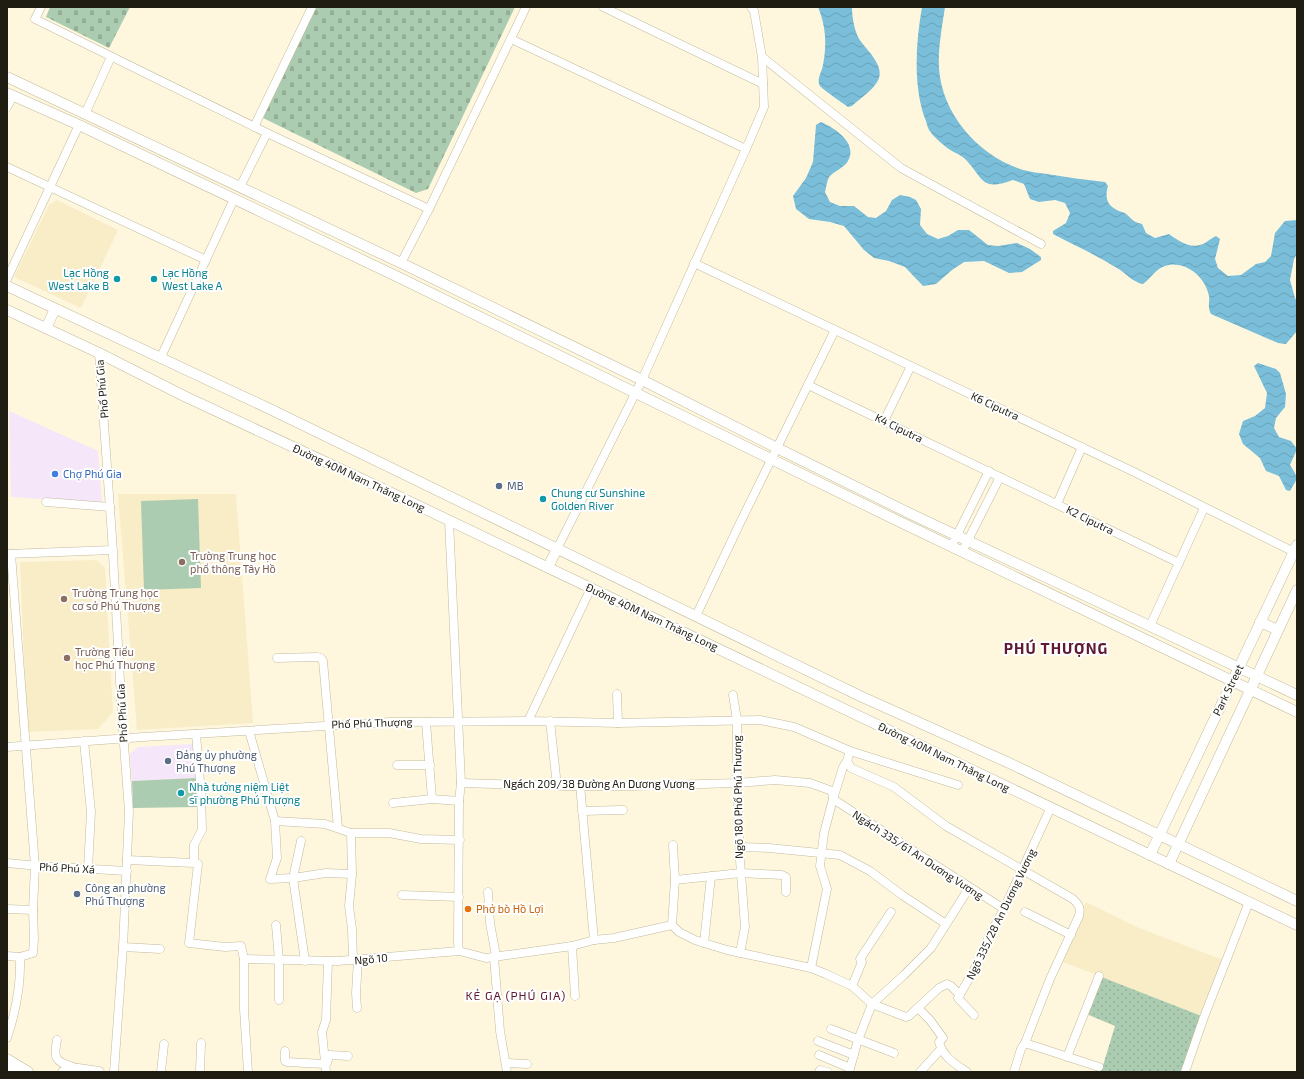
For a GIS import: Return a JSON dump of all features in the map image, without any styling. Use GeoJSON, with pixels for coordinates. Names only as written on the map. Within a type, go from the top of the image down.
{"type":"FeatureCollection","features":[{"type":"Feature","properties":{"kind":"main road"},"geometry":{"type":"LineString","coordinates":[[7,1067],[28,1072]]}},
{"type":"Feature","properties":{"kind":"street"},"geometry":{"type":"LineString","coordinates":[[41,7],[35,19],[254,126],[429,209]]}},
{"type":"Feature","properties":{"kind":"street"},"geometry":{"type":"LineString","coordinates":[[254,126],[312,7]]}},
{"type":"Feature","properties":{"kind":"street"},"geometry":{"type":"LineString","coordinates":[[396,276],[526,7]]}},
{"type":"Feature","properties":{"kind":"street"},"geometry":{"type":"LineString","coordinates":[[603,7],[763,84]]}},
{"type":"Feature","properties":{"kind":"street"},"geometry":{"type":"LineString","coordinates":[[548,568],[642,380],[764,107],[762,57],[754,11],[751,7]]}},
{"type":"Feature","properties":{"kind":"street"},"geometry":{"type":"LineString","coordinates":[[512,38],[746,149]]}},
{"type":"Feature","properties":{"kind":"street"},"geometry":{"type":"LineString","coordinates":[[7,279],[112,57]]}},
{"type":"Feature","properties":{"kind":"street"},"geometry":{"type":"LineString","coordinates":[[762,57],[901,168],[1041,244]]}},
{"type":"Feature","properties":{"kind":"street"},"geometry":{"type":"LineString","coordinates":[[7,78],[401,263],[957,536],[1297,695]]}},
{"type":"Feature","properties":{"kind":"street"},"geometry":{"type":"LineString","coordinates":[[7,107],[10,94],[80,125],[636,392],[951,547],[1297,712]]}},
{"type":"Feature","properties":{"kind":"street"},"geometry":{"type":"LineString","coordinates":[[161,358],[234,199],[267,132]]}},
{"type":"Feature","properties":{"kind":"street"},"geometry":{"type":"LineString","coordinates":[[7,167],[206,260]]}},
{"type":"Feature","properties":{"kind":"street","name":"K6 Ciputra"},"geometry":{"type":"LineString","coordinates":[[694,263],[1082,447],[1204,508],[1295,549]]}},
{"type":"Feature","properties":{"kind":"street","name":"Đường 40M Nam Thăng Long"},"geometry":{"type":"LineString","coordinates":[[7,286],[286,417],[860,696],[1007,762],[1297,901]]}},
{"type":"Feature","properties":{"kind":"street"},"geometry":{"type":"LineString","coordinates":[[46,328],[55,309]]}},
{"type":"Feature","properties":{"kind":"street","name":"Đường 40M Nam Thăng Long"},"geometry":{"type":"LineString","coordinates":[[7,310],[99,353],[184,396],[449,520],[1297,925]]}},
{"type":"Feature","properties":{"kind":"street"},"geometry":{"type":"LineString","coordinates":[[696,616],[835,330]]}},
{"type":"Feature","properties":{"kind":"street","name":"Phố Phú Gia"},"geometry":{"type":"LineString","coordinates":[[99,353],[129,812],[123,947],[114,1072]]}},
{"type":"Feature","properties":{"kind":"street"},"geometry":{"type":"LineString","coordinates":[[884,421],[911,366]]}},
{"type":"Feature","properties":{"kind":"street","name":"K4 Ciputra"},"geometry":{"type":"LineString","coordinates":[[808,385],[1000,477]]}},
{"type":"Feature","properties":{"kind":"street"},"geometry":{"type":"LineString","coordinates":[[1058,504],[1082,447]]}},
{"type":"Feature","properties":{"kind":"street"},"geometry":{"type":"LineString","coordinates":[[951,547],[989,471]]}},
{"type":"Feature","properties":{"kind":"street"},"geometry":{"type":"LineString","coordinates":[[962,552],[1000,477]]}},
{"type":"Feature","properties":{"kind":"street","name":"K2 Ciputra"},"geometry":{"type":"LineString","coordinates":[[1000,477],[1179,563]]}},
{"type":"Feature","properties":{"kind":"street"},"geometry":{"type":"LineString","coordinates":[[46,502],[110,507]]}},
{"type":"Feature","properties":{"kind":"street"},"geometry":{"type":"LineString","coordinates":[[1150,626],[1204,508]]}},
{"type":"Feature","properties":{"kind":"street"},"geometry":{"type":"LineString","coordinates":[[449,520],[461,783],[459,951]]}},
{"type":"Feature","properties":{"kind":"street","name":"Park Street"},"geometry":{"type":"LineString","coordinates":[[1150,855],[1295,549]]}},
{"type":"Feature","properties":{"kind":"street"},"geometry":{"type":"LineString","coordinates":[[7,956],[20,957],[33,953],[35,866],[25,746],[11,618],[9,554],[113,550]]}},
{"type":"Feature","properties":{"kind":"street"},"geometry":{"type":"LineString","coordinates":[[528,721],[591,588]]}},
{"type":"Feature","properties":{"kind":"street","name":"Park Street"},"geometry":{"type":"LineString","coordinates":[[1169,864],[1297,590]]}},
{"type":"Feature","properties":{"kind":"street"},"geometry":{"type":"LineString","coordinates":[[1260,622],[1278,630]]}},
{"type":"Feature","properties":{"kind":"street"},"geometry":{"type":"LineString","coordinates":[[277,658],[321,658],[329,725],[338,828]]}},
{"type":"Feature","properties":{"kind":"street"},"geometry":{"type":"LineString","coordinates":[[617,694],[618,723]]}},
{"type":"Feature","properties":{"kind":"street","name":"Ngõ 180 Phố Phú Thượng"},"geometry":{"type":"LineString","coordinates":[[733,695],[737,720],[737,783],[745,927],[740,953]]}},
{"type":"Feature","properties":{"kind":"street","name":"Phố Phú Thượng"},"geometry":{"type":"LineString","coordinates":[[7,747],[329,725],[426,722],[550,721],[618,723],[760,720],[794,727],[850,751],[958,785]]}},
{"type":"Feature","properties":{"kind":"street"},"geometry":{"type":"LineString","coordinates":[[550,721],[557,786]]}},
{"type":"Feature","properties":{"kind":"street"},"geometry":{"type":"LineString","coordinates":[[426,722],[432,799]]}},
{"type":"Feature","properties":{"kind":"street"},"geometry":{"type":"LineString","coordinates":[[249,731],[275,821],[277,858],[270,879],[293,878],[326,873],[352,874]]}},
{"type":"Feature","properties":{"kind":"street"},"geometry":{"type":"LineString","coordinates":[[194,863],[194,845],[202,830],[201,793],[196,734]]}},
{"type":"Feature","properties":{"kind":"street"},"geometry":{"type":"LineString","coordinates":[[84,741],[91,812],[88,869]]}},
{"type":"Feature","properties":{"kind":"street"},"geometry":{"type":"LineString","coordinates":[[811,968],[827,889],[820,866],[823,854],[824,834],[843,767],[847,761],[850,751]]}},
{"type":"Feature","properties":{"kind":"street"},"geometry":{"type":"LineString","coordinates":[[847,761],[851,768],[894,787],[946,826],[1073,899],[1079,904],[1081,910],[1079,916],[1050,979],[1026,1043],[1021,1048],[1014,1072]]}},
{"type":"Feature","properties":{"kind":"street"},"geometry":{"type":"LineString","coordinates":[[397,765],[430,765]]}},
{"type":"Feature","properties":{"kind":"street","name":"Ngách 209/38 Đường An Dương Vương"},"geometry":{"type":"LineString","coordinates":[[461,783],[557,786],[632,786],[737,783],[775,780],[810,783],[832,791],[833,799]]}},
{"type":"Feature","properties":{"kind":"street"},"geometry":{"type":"LineString","coordinates":[[580,785],[594,940]]}},
{"type":"Feature","properties":{"kind":"street"},"geometry":{"type":"LineString","coordinates":[[393,803],[432,799],[460,801]]}},
{"type":"Feature","properties":{"kind":"street","name":"Ngách 335/61 An Dương Vương"},"geometry":{"type":"LineString","coordinates":[[833,799],[969,888],[1004,909]]}},
{"type":"Feature","properties":{"kind":"street","name":"Ngõ 335/28 An Dương Vương"},"geometry":{"type":"LineString","coordinates":[[960,995],[1004,909],[1051,808]]}},
{"type":"Feature","properties":{"kind":"street"},"geometry":{"type":"LineString","coordinates":[[582,811],[623,810]]}},
{"type":"Feature","properties":{"kind":"street"},"geometry":{"type":"LineString","coordinates":[[275,821],[324,824],[352,833],[389,833],[421,839],[460,840]]}},
{"type":"Feature","properties":{"kind":"street"},"geometry":{"type":"LineString","coordinates":[[352,833],[352,874],[349,906],[356,960],[357,1008]]}},
{"type":"Feature","properties":{"kind":"street"},"geometry":{"type":"LineString","coordinates":[[301,841],[293,878],[305,960]]}},
{"type":"Feature","properties":{"kind":"street"},"geometry":{"type":"LineString","coordinates":[[673,845],[675,880],[672,925],[679,932],[704,943],[740,953],[811,968],[852,986],[872,1004],[906,1017],[909,1016],[939,988],[947,984],[960,995],[958,998],[974,1015]]}},
{"type":"Feature","properties":{"kind":"street"},"geometry":{"type":"LineString","coordinates":[[740,847],[840,855],[870,871],[902,895],[946,924]]}},
{"type":"Feature","properties":{"kind":"street"},"geometry":{"type":"LineString","coordinates":[[127,860],[198,864],[190,943],[226,947],[241,946],[244,959],[244,1010],[248,1072]]}},
{"type":"Feature","properties":{"kind":"street","name":"Phố Phú Xá"},"geometry":{"type":"LineString","coordinates":[[7,863],[127,871]]}},
{"type":"Feature","properties":{"kind":"street"},"geometry":{"type":"LineString","coordinates":[[675,880],[741,873],[785,876],[786,892]]}},
{"type":"Feature","properties":{"kind":"street"},"geometry":{"type":"LineString","coordinates":[[704,943],[711,876]]}},
{"type":"Feature","properties":{"kind":"street"},"geometry":{"type":"LineString","coordinates":[[819,1055],[849,1070],[858,1040],[872,1004],[904,975],[930,948],[969,888]]}},
{"type":"Feature","properties":{"kind":"street"},"geometry":{"type":"LineString","coordinates":[[488,892],[490,923],[495,956],[500,1031],[507,1072]]}},
{"type":"Feature","properties":{"kind":"street"},"geometry":{"type":"LineString","coordinates":[[402,895],[459,897]]}},
{"type":"Feature","properties":{"kind":"street"},"geometry":{"type":"LineString","coordinates":[[1185,1072],[1204,1017],[1249,902]]}},
{"type":"Feature","properties":{"kind":"street"},"geometry":{"type":"LineString","coordinates":[[7,909],[34,910]]}},
{"type":"Feature","properties":{"kind":"street"},"geometry":{"type":"LineString","coordinates":[[852,986],[862,962],[860,958],[891,912]]}},
{"type":"Feature","properties":{"kind":"street"},"geometry":{"type":"LineString","coordinates":[[1025,912],[1071,935]]}},
{"type":"Feature","properties":{"kind":"street"},"geometry":{"type":"LineString","coordinates":[[276,925],[279,960],[279,1000]]}},
{"type":"Feature","properties":{"kind":"street","name":"Ngõ 10"},"geometry":{"type":"LineString","coordinates":[[244,959],[328,961],[356,960],[459,951],[486,958],[572,946],[594,940],[614,938],[672,925]]}},
{"type":"Feature","properties":{"kind":"street"},"geometry":{"type":"LineString","coordinates":[[572,946],[575,996]]}},
{"type":"Feature","properties":{"kind":"street"},"geometry":{"type":"LineString","coordinates":[[123,947],[160,950]]}},
{"type":"Feature","properties":{"kind":"street"},"geometry":{"type":"LineString","coordinates":[[7,1038],[16,1005],[20,978],[20,957]]}},
{"type":"Feature","properties":{"kind":"street"},"geometry":{"type":"LineString","coordinates":[[325,1066],[322,1032],[326,1020],[328,961]]}},
{"type":"Feature","properties":{"kind":"street"},"geometry":{"type":"LineString","coordinates":[[1067,1057],[1099,976]]}},
{"type":"Feature","properties":{"kind":"street"},"geometry":{"type":"LineString","coordinates":[[918,1008],[930,1020],[944,1038],[939,1042],[941,1049],[949,1059],[967,1072]]}},
{"type":"Feature","properties":{"kind":"street"},"geometry":{"type":"LineString","coordinates":[[831,1029],[894,1053]]}},
{"type":"Feature","properties":{"kind":"street"},"geometry":{"type":"LineString","coordinates":[[56,1040],[55,1056],[59,1062],[78,1069],[99,1072]]}},
{"type":"Feature","properties":{"kind":"street"},"geometry":{"type":"LineString","coordinates":[[818,1041],[854,1055]]}},
{"type":"Feature","properties":{"kind":"street"},"geometry":{"type":"LineString","coordinates":[[200,1072],[201,1043]]}},
{"type":"Feature","properties":{"kind":"street"},"geometry":{"type":"LineString","coordinates":[[1026,1043],[1099,1067]]}},
{"type":"Feature","properties":{"kind":"street"},"geometry":{"type":"LineString","coordinates":[[160,1072],[164,1044]]}},
{"type":"Feature","properties":{"kind":"street"},"geometry":{"type":"LineString","coordinates":[[920,1072],[941,1049]]}},
{"type":"Feature","properties":{"kind":"street"},"geometry":{"type":"LineString","coordinates":[[284,1051],[285,1061],[287,1062],[325,1066]]}},
{"type":"Feature","properties":{"kind":"street"},"geometry":{"type":"LineString","coordinates":[[325,1066],[329,1056],[348,1056]]}},
{"type":"Feature","properties":{"kind":"street"},"geometry":{"type":"LineString","coordinates":[[7,1059],[28,1072]]}},
{"type":"Feature","properties":{"kind":"street"},"geometry":{"type":"LineString","coordinates":[[506,1063],[527,1064]]}},
{"type":"Feature","properties":{"kind":"street"},"geometry":{"type":"LineString","coordinates":[[63,1072],[78,1069]]}},
{"type":"Feature","properties":{"kind":"street"},"geometry":{"type":"LineString","coordinates":[[819,1072],[820,1070],[828,1072]]}},
{"type":"Feature","properties":{"kind":"shaded area"},"geometry":{"type":"Polygon","coordinates":[[[57,200],[118,230],[81,308],[14,277],[49,205],[57,200]]]}},
{"type":"Feature","properties":{"kind":"shaded area","name":"Chợ Phú Gia"},"geometry":{"type":"Polygon","coordinates":[[[9,411],[98,451],[102,503],[11,497],[9,411]]]}},
{"type":"Feature","properties":{"kind":"shaded area","name":"Trường Trung học phổ thông Tây Hồ"},"geometry":{"type":"Polygon","coordinates":[[[118,494],[236,494],[253,723],[137,730],[118,494]]]}},
{"type":"Feature","properties":{"kind":"shaded area"},"geometry":{"type":"Polygon","coordinates":[[[97,560],[105,568],[113,712],[98,729],[27,732],[20,562],[97,560]]]}},
{"type":"Feature","properties":{"kind":"shaded area"},"geometry":{"type":"Polygon","coordinates":[[[193,744],[196,778],[132,781],[130,754],[138,747],[193,744]]]}},
{"type":"Feature","properties":{"kind":"shaded area"},"geometry":{"type":"Polygon","coordinates":[[[1086,902],[1139,928],[1226,961],[1204,1017],[1058,960],[1086,902]]]}},
{"type":"Feature","properties":{"kind":"green space"},"geometry":{"type":"Polygon","coordinates":[[[50,7],[130,7],[109,48],[46,17],[50,7]]]}},
{"type":"Feature","properties":{"kind":"green space"},"geometry":{"type":"Polygon","coordinates":[[[315,7],[515,7],[428,189],[416,193],[261,117],[315,7]]]}},
{"type":"Feature","properties":{"kind":"green space"},"geometry":{"type":"Polygon","coordinates":[[[198,499],[201,588],[144,590],[141,501],[198,499]]]}},
{"type":"Feature","properties":{"kind":"green space"},"geometry":{"type":"Polygon","coordinates":[[[196,778],[197,807],[133,808],[132,781],[196,778]]]}},
{"type":"Feature","properties":{"kind":"green space"},"geometry":{"type":"Polygon","coordinates":[[[1099,976],[1204,1017],[1183,1072],[1101,1072],[1115,1026],[1084,1013],[1099,976]]]}},
{"type":"Feature","properties":{"kind":"water"},"geometry":{"type":"Polygon","coordinates":[[[818,7],[852,7],[855,30],[858,37],[878,66],[880,72],[879,79],[870,91],[852,106],[848,107],[820,86],[819,78],[824,58],[825,43],[823,21],[818,7]]]}},
{"type":"Feature","properties":{"kind":"water"},"geometry":{"type":"Polygon","coordinates":[[[922,7],[945,7],[940,45],[939,68],[947,102],[955,117],[978,144],[1007,164],[1023,170],[1105,182],[1108,186],[1107,200],[1111,206],[1118,211],[1125,213],[1135,222],[1142,224],[1146,233],[1155,238],[1169,234],[1186,244],[1195,246],[1205,243],[1216,236],[1220,239],[1215,259],[1218,268],[1228,276],[1241,275],[1256,264],[1265,262],[1271,256],[1275,233],[1285,221],[1297,220],[1297,254],[1294,259],[1290,280],[1297,302],[1297,331],[1286,344],[1278,343],[1211,314],[1207,288],[1197,274],[1190,269],[1183,266],[1167,266],[1159,269],[1143,284],[1139,283],[1101,259],[1053,234],[1053,231],[1066,223],[1070,213],[1065,203],[1055,200],[1039,202],[1030,199],[1024,184],[1013,180],[1002,183],[988,184],[963,157],[948,149],[939,141],[928,128],[918,90],[917,48],[922,7]]]}},
{"type":"Feature","properties":{"kind":"water"},"geometry":{"type":"Polygon","coordinates":[[[821,122],[833,128],[844,137],[850,148],[848,161],[828,179],[825,192],[830,202],[840,206],[854,206],[868,217],[876,218],[886,211],[892,200],[900,195],[910,197],[916,200],[921,209],[920,225],[927,234],[938,239],[948,236],[958,230],[969,230],[988,245],[998,246],[1017,243],[1030,249],[1041,257],[1041,260],[1022,272],[1009,273],[984,261],[964,262],[936,284],[923,286],[905,267],[889,261],[874,258],[864,250],[844,226],[809,219],[796,209],[793,196],[806,178],[813,162],[816,125],[821,122]]]}},
{"type":"Feature","properties":{"kind":"water"},"geometry":{"type":"Polygon","coordinates":[[[1258,363],[1276,369],[1280,373],[1286,394],[1285,407],[1276,418],[1274,428],[1279,437],[1291,441],[1297,449],[1290,465],[1296,478],[1290,491],[1286,490],[1279,476],[1266,471],[1260,458],[1243,444],[1239,434],[1243,421],[1255,416],[1265,408],[1267,393],[1254,366],[1258,363]]]}},
{"type":"Feature","properties":{"kind":"place","name":"Lạc Hồng West Lake B"},"geometry":{"type":"Point","coordinates":[117,279]}},
{"type":"Feature","properties":{"kind":"place","name":"Lạc Hồng West Lake A"},"geometry":{"type":"Point","coordinates":[154,279]}},
{"type":"Feature","properties":{"kind":"place","name":"Chợ Phú Gia"},"geometry":{"type":"Point","coordinates":[55,474]}},
{"type":"Feature","properties":{"kind":"place","name":"MB"},"geometry":{"type":"Point","coordinates":[499,486]}},
{"type":"Feature","properties":{"kind":"place","name":"Chung cư Sunshine Golden River"},"geometry":{"type":"Point","coordinates":[543,499]}},
{"type":"Feature","properties":{"kind":"place","name":"Trường Trung học phổ thông Tây Hồ"},"geometry":{"type":"Point","coordinates":[182,562]}},
{"type":"Feature","properties":{"kind":"place","name":"Trường Trung học cơ sở Phú Thượng"},"geometry":{"type":"Point","coordinates":[64,599]}},
{"type":"Feature","properties":{"kind":"place","name":"Trường Tiểu học Phú Thượng"},"geometry":{"type":"Point","coordinates":[67,658]}},
{"type":"Feature","properties":{"kind":"place","name":"Đảng ủy phường Phú Thượng"},"geometry":{"type":"Point","coordinates":[168,761]}},
{"type":"Feature","properties":{"kind":"place","name":"Nhà tưởng niệm Liệt sĩ phường Phú Thượng"},"geometry":{"type":"Point","coordinates":[181,793]}},
{"type":"Feature","properties":{"kind":"place","name":"Công an phường Phú Thượng"},"geometry":{"type":"Point","coordinates":[77,894]}},
{"type":"Feature","properties":{"kind":"place","name":"Phở bò Hồ Lợi"},"geometry":{"type":"Point","coordinates":[468,909]}},
{"type":"Feature","properties":{"kind":"district","name":"PHÚ THƯỢNG"},"geometry":{"type":"Point","coordinates":[1056,649]}},
{"type":"Feature","properties":{"kind":"district","name":"KẺ GẠ (PHÚ GIA)"},"geometry":{"type":"Point","coordinates":[516,996]}}]}
